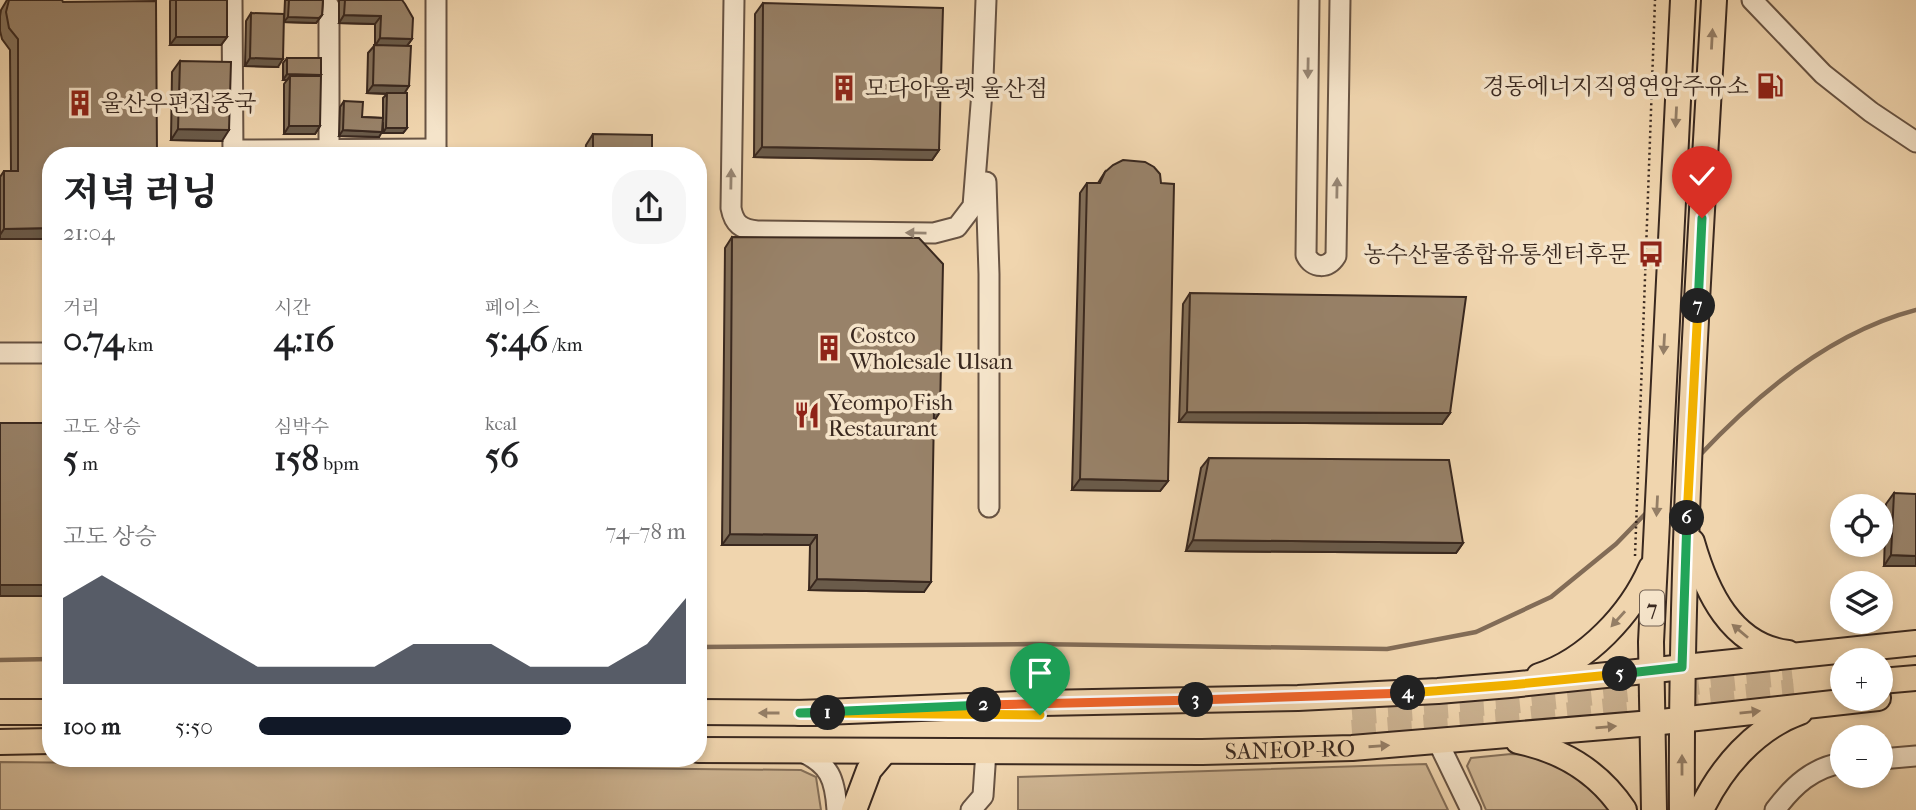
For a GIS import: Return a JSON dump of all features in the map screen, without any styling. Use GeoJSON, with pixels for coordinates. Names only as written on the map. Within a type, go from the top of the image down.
{"type":"FeatureCollection","features":[{"type":"Feature","properties":{"kind":"main road"},"geometry":{"type":"LineString","coordinates":[[1510,685],[1549,673],[1568,663],[1594,643],[1627,608],[1646,580],[1658,465],[1683,0]]}},
{"type":"Feature","properties":{"kind":"main road"},"geometry":{"type":"LineString","coordinates":[[1682,810],[1682,667],[1687,517],[1714,0]]}},
{"type":"Feature","properties":{"kind":"main road"},"geometry":{"type":"LineString","coordinates":[[1687,517],[1709,590],[1718,608],[1730,623],[1764,647],[1779,652],[1796,673]]}},
{"type":"Feature","properties":{"kind":"main road","name":"7"},"geometry":{"type":"LineString","coordinates":[[1648,548],[1652,723]]}},
{"type":"Feature","properties":{"kind":"main road","name":"SANEOP-RO"},"geometry":{"type":"LineString","coordinates":[[1796,673],[1916,643]]}},
{"type":"Feature","properties":{"kind":"main road"},"geometry":{"type":"LineString","coordinates":[[1893,661],[1916,659]]}},
{"type":"Feature","properties":{"kind":"main road","name":"SANEOP-RO"},"geometry":{"type":"LineString","coordinates":[[800,713],[1042,703],[1352,696],[1510,685],[1682,667],[1796,673],[1830,669]]}},
{"type":"Feature","properties":{"kind":"main road","name":"SANEOP-RO"},"geometry":{"type":"LineString","coordinates":[[1796,673],[1830,682]]}},
{"type":"Feature","properties":{"kind":"main road"},"geometry":{"type":"LineString","coordinates":[[1893,680],[1916,678]]}},
{"type":"Feature","properties":{"kind":"main road","name":"SANEOP-RO"},"geometry":{"type":"LineString","coordinates":[[1893,697],[1916,694]]}},
{"type":"Feature","properties":{"kind":"main road","name":"SANEOP-RO"},"geometry":{"type":"LineString","coordinates":[[707,750],[1230,751],[1352,748],[1652,723],[1830,703]]}},
{"type":"Feature","properties":{"kind":"main road"},"geometry":{"type":"LineString","coordinates":[[1702,810],[1727,765],[1745,748],[1793,715],[1821,704]]}},
{"type":"Feature","properties":{"kind":"main road"},"geometry":{"type":"LineString","coordinates":[[0,712],[42,712]]}},
{"type":"Feature","properties":{"kind":"main road","name":"SANEOP-RO"},"geometry":{"type":"LineString","coordinates":[[707,712],[1189,716],[1352,722],[1188,737],[707,739]]}},
{"type":"Feature","properties":{"kind":"main road"},"geometry":{"type":"LineString","coordinates":[[1652,723],[1654,810]]}},
{"type":"Feature","properties":{"kind":"main road"},"geometry":{"type":"LineString","coordinates":[[1489,737],[1542,746],[1563,754],[1594,775],[1624,810]]}},
{"type":"Feature","properties":{"kind":"main road"},"geometry":{"type":"LineString","coordinates":[[0,742],[42,741]]}},
{"type":"Feature","properties":{"kind":"main road"},"geometry":{"type":"LineString","coordinates":[[854,810],[869,770],[885,751]]}},
{"type":"Feature","properties":{"kind":"street"},"geometry":{"type":"LineString","coordinates":[[436,0],[436,147]]}},
{"type":"Feature","properties":{"kind":"street"},"geometry":{"type":"LineString","coordinates":[[734,0],[731,208],[733,218],[739,226],[747,229],[934,233],[947,232],[957,227],[973,206],[986,0]]}},
{"type":"Feature","properties":{"kind":"street"},"geometry":{"type":"LineString","coordinates":[[1309,0],[1306,255],[1316,266],[1325,266],[1336,256],[1340,0]]}},
{"type":"Feature","properties":{"kind":"street"},"geometry":{"type":"LineString","coordinates":[[1752,0],[1823,74],[1871,112],[1916,142]]}},
{"type":"Feature","properties":{"kind":"street"},"geometry":{"type":"LineString","coordinates":[[232,1],[233,147]]}},
{"type":"Feature","properties":{"kind":"street"},"geometry":{"type":"LineString","coordinates":[[329,6],[329,147]]}},
{"type":"Feature","properties":{"kind":"street"},"geometry":{"type":"LineString","coordinates":[[983,79],[989,274],[989,507]]}},
{"type":"Feature","properties":{"kind":"street"},"geometry":{"type":"LineString","coordinates":[[0,353],[42,353]]}},
{"type":"Feature","properties":{"kind":"street"},"geometry":{"type":"LineString","coordinates":[[1438,742],[1471,810]]}},
{"type":"Feature","properties":{"kind":"street"},"geometry":{"type":"LineString","coordinates":[[799,751],[814,757],[831,777],[837,810]]}},
{"type":"Feature","properties":{"kind":"street"},"geometry":{"type":"LineString","coordinates":[[971,810],[983,796],[986,751]]}},
{"type":"Feature","properties":{"kind":"street"},"geometry":{"type":"LineString","coordinates":[[1893,758],[1916,756]]}},
{"type":"Feature","properties":{"kind":"street"},"geometry":{"type":"LineString","coordinates":[[1775,810],[1796,784],[1830,765]]}},
{"type":"Feature","properties":{"kind":"path"},"geometry":{"type":"LineString","coordinates":[[1648,548],[1636,512],[1655,0]]}},
{"type":"Feature","properties":{"kind":"shaded area"},"geometry":{"type":"Polygon","coordinates":[[[1511,754],[1538,755],[1559,762],[1614,810],[1486,810],[1467,766],[1471,758],[1511,754]]]}},
{"type":"Feature","properties":{"kind":"shaded area"},"geometry":{"type":"Polygon","coordinates":[[[0,762],[42,762],[42,767],[801,770],[816,777],[821,810],[0,810],[0,762]]]}},
{"type":"Feature","properties":{"kind":"shaded area"},"geometry":{"type":"Polygon","coordinates":[[[1426,764],[1448,810],[1018,810],[1018,777],[1426,764]]]}},
{"type":"Feature","properties":{"kind":"building","name":"울산우편집중국"},"geometry":{"type":"Polygon","coordinates":[[[9,0],[156,1],[157,147],[42,147],[42,228],[4,229],[4,171],[18,171],[18,39],[9,28],[6,12],[9,0]]]}},
{"type":"Feature","properties":{"kind":"building"},"geometry":{"type":"Polygon","coordinates":[[[176,0],[227,0],[227,37],[176,37],[176,0]]]}},
{"type":"Feature","properties":{"kind":"building"},"geometry":{"type":"Polygon","coordinates":[[[289,0],[323,0],[322,15],[319,18],[288,17],[289,0]]]}},
{"type":"Feature","properties":{"kind":"building"},"geometry":{"type":"Polygon","coordinates":[[[345,0],[402,0],[413,18],[412,39],[380,38],[381,16],[344,15],[345,0]]]}},
{"type":"Feature","properties":{"kind":"building","name":"모다아울렛 울산점"},"geometry":{"type":"Polygon","coordinates":[[[763,3],[943,8],[939,150],[762,147],[763,3]]]}},
{"type":"Feature","properties":{"kind":"building"},"geometry":{"type":"Polygon","coordinates":[[[251,13],[284,14],[283,59],[250,58],[251,13]]]}},
{"type":"Feature","properties":{"kind":"building"},"geometry":{"type":"Polygon","coordinates":[[[374,45],[411,46],[409,86],[373,85],[374,45]]]}},
{"type":"Feature","properties":{"kind":"building"},"geometry":{"type":"Polygon","coordinates":[[[287,58],[321,58],[321,75],[287,74],[287,58]]]}},
{"type":"Feature","properties":{"kind":"building"},"geometry":{"type":"Polygon","coordinates":[[[180,61],[231,62],[229,130],[178,129],[180,61]]]}},
{"type":"Feature","properties":{"kind":"building"},"geometry":{"type":"Polygon","coordinates":[[[290,76],[321,76],[320,126],[289,126],[290,76]]]}},
{"type":"Feature","properties":{"kind":"building"},"geometry":{"type":"Polygon","coordinates":[[[387,93],[407,93],[407,128],[386,128],[387,93]]]}},
{"type":"Feature","properties":{"kind":"building"},"geometry":{"type":"Polygon","coordinates":[[[344,101],[363,102],[362,117],[383,118],[382,132],[343,130],[344,101]]]}},
{"type":"Feature","properties":{"kind":"building"},"geometry":{"type":"Polygon","coordinates":[[[593,134],[652,135],[652,147],[593,147],[593,134]]]}},
{"type":"Feature","properties":{"kind":"building"},"geometry":{"type":"Polygon","coordinates":[[[1123,160],[1145,162],[1160,174],[1161,183],[1174,184],[1168,481],[1080,479],[1087,183],[1100,183],[1105,172],[1123,160]]]}},
{"type":"Feature","properties":{"kind":"building","name":"Costco Wholesale Ulsan"},"geometry":{"type":"Polygon","coordinates":[[[732,237],[919,238],[943,264],[940,412],[934,412],[931,582],[817,579],[817,535],[730,534],[732,237]]]}},
{"type":"Feature","properties":{"kind":"building"},"geometry":{"type":"Polygon","coordinates":[[[1190,293],[1466,297],[1450,413],[1187,412],[1190,293]]]}},
{"type":"Feature","properties":{"kind":"building"},"geometry":{"type":"Polygon","coordinates":[[[0,423],[42,423],[42,585],[0,585],[0,423]]]}},
{"type":"Feature","properties":{"kind":"building"},"geometry":{"type":"Polygon","coordinates":[[[1209,458],[1449,460],[1463,543],[1193,540],[1209,458]]]}},
{"type":"Feature","properties":{"kind":"building"},"geometry":{"type":"Polygon","coordinates":[[[1894,493],[1916,494],[1916,556],[1893,555],[1894,493]]]}},
{"type":"Feature","properties":{"kind":"waterway"},"geometry":{"type":"LineString","coordinates":[[1699,456],[1771,388],[1826,349],[1855,333],[1916,310]]}},
{"type":"Feature","properties":{"kind":"waterway"},"geometry":{"type":"LineString","coordinates":[[707,647],[1033,644],[1387,649],[1476,632],[1551,597],[1616,544],[1648,511]]}},
{"type":"Feature","properties":{"kind":"waterway"},"geometry":{"type":"LineString","coordinates":[[0,660],[42,659]]}},
{"type":"Feature","properties":{"kind":"tunnel"},"geometry":{"type":"LineString","coordinates":[[1352,713],[1510,702],[1792,673]]}},
{"type":"Feature","properties":{"kind":"tunnel"},"geometry":{"type":"LineString","coordinates":[[1352,732],[1512,720],[1794,691]]}},
{"type":"Feature","properties":{"kind":"place","name":"경동에너지직영연암주유소"},"geometry":{"type":"Point","coordinates":[1770,86]}},
{"type":"Feature","properties":{"kind":"place","name":"모다아울렛 울산점"},"geometry":{"type":"Point","coordinates":[844,88]}},
{"type":"Feature","properties":{"kind":"place","name":"울산우편집중국"},"geometry":{"type":"Point","coordinates":[80,103]}},
{"type":"Feature","properties":{"kind":"place","name":"농수산물종합유통센터후문"},"geometry":{"type":"Point","coordinates":[1651,254]}},
{"type":"Feature","properties":{"kind":"place","name":"Costco Wholesale Ulsan"},"geometry":{"type":"Point","coordinates":[829,348]}},
{"type":"Feature","properties":{"kind":"place","name":"Yeompo Fish Restaurant"},"geometry":{"type":"Point","coordinates":[807,415]}},
{"type":"Feature","properties":{"kind":"route"},"geometry":{"type":"LineString","coordinates":[[1040,715],[800,713],[1042,703],[1352,696],[1510,685],[1682,667],[1702,218]]}}]}
